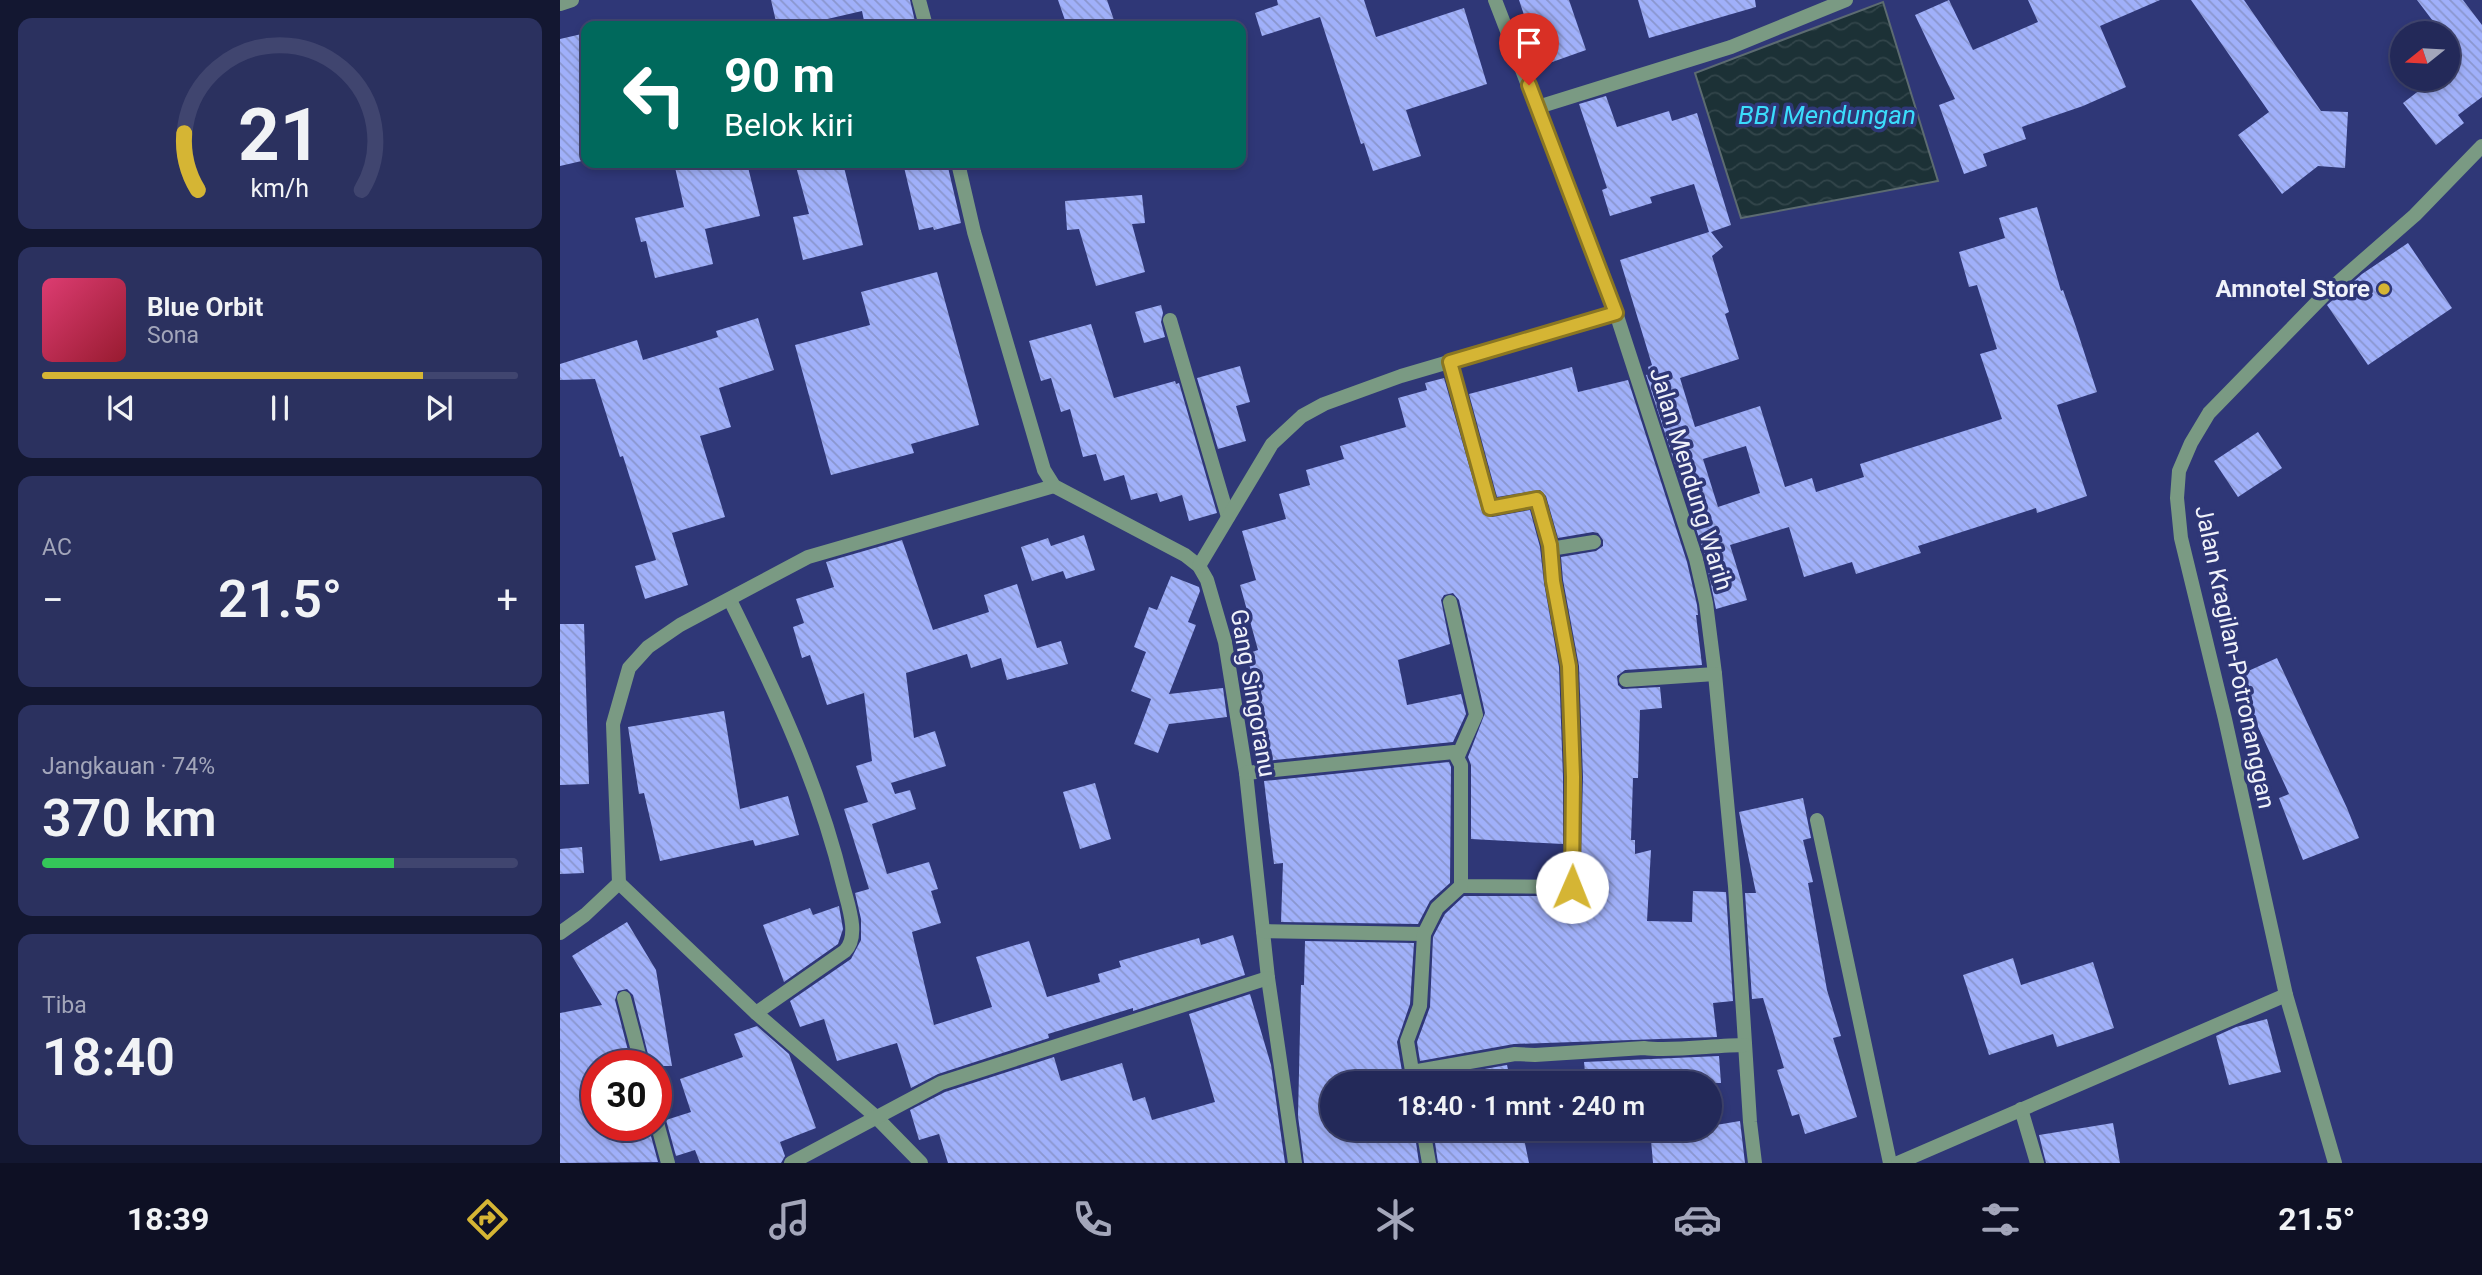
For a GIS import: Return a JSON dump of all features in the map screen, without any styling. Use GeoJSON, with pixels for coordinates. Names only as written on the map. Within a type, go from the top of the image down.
{"type":"FeatureCollection","features":[{"type":"Feature","properties":{"kind":"street"},"geometry":{"type":"LineString","coordinates":[[560,4],[572,0]]}},
{"type":"Feature","properties":{"kind":"street"},"geometry":{"type":"LineString","coordinates":[[919,0],[925,21]]}},
{"type":"Feature","properties":{"kind":"street","name":"Jalan Mendung Warih"},"geometry":{"type":"LineString","coordinates":[[1495,0],[1616,313],[1696,559],[1706,603],[1735,886],[1755,1163]]}},
{"type":"Feature","properties":{"kind":"street"},"geometry":{"type":"LineString","coordinates":[[1538,107],[1731,47],[1846,0]]}},
{"type":"Feature","properties":{"kind":"street","name":"Jalan Kragilan-Potronanggan"},"geometry":{"type":"LineString","coordinates":[[2335,1163],[2286,995],[2222,706],[2181,538],[2177,498],[2179,471],[2191,443],[2210,413],[2327,292],[2415,215],[2482,146]]}},
{"type":"Feature","properties":{"kind":"street"},"geometry":{"type":"LineString","coordinates":[[959,168],[974,232],[1044,470],[1054,486],[1185,555],[1199,566],[1272,444],[1302,416],[1324,404],[1401,376],[1616,313]]}},
{"type":"Feature","properties":{"kind":"street"},"geometry":{"type":"LineString","coordinates":[[1170,320],[1228,517]]}},
{"type":"Feature","properties":{"kind":"street"},"geometry":{"type":"LineString","coordinates":[[1412,1071],[1407,1041],[1420,1006],[1424,934],[1437,908],[1461,886],[1572,887],[1573,777],[1569,666],[1553,581],[1550,548],[1537,499],[1490,508],[1450,362]]}},
{"type":"Feature","properties":{"kind":"street"},"geometry":{"type":"LineString","coordinates":[[921,1163],[875,1116],[756,1013],[619,883],[613,724],[629,668],[648,647],[680,625],[808,557],[1054,486]]}},
{"type":"Feature","properties":{"kind":"street"},"geometry":{"type":"LineString","coordinates":[[1550,548],[1594,542]]}},
{"type":"Feature","properties":{"kind":"street","name":"Gang Singoranu"},"geometry":{"type":"LineString","coordinates":[[1199,566],[1225,642],[1246,773],[1268,978],[1295,1163]]}},
{"type":"Feature","properties":{"kind":"street"},"geometry":{"type":"LineString","coordinates":[[730,600],[773,686],[821,806],[847,899],[853,938],[845,951],[756,1013]]}},
{"type":"Feature","properties":{"kind":"street"},"geometry":{"type":"LineString","coordinates":[[1450,602],[1476,715],[1458,756]]}},
{"type":"Feature","properties":{"kind":"street"},"geometry":{"type":"LineString","coordinates":[[1626,680],[1715,674]]}},
{"type":"Feature","properties":{"kind":"street"},"geometry":{"type":"LineString","coordinates":[[1246,773],[1454,752],[1461,765],[1461,886]]}},
{"type":"Feature","properties":{"kind":"street"},"geometry":{"type":"LineString","coordinates":[[1817,820],[1890,1163]]}},
{"type":"Feature","properties":{"kind":"street"},"geometry":{"type":"LineString","coordinates":[[560,933],[585,915],[619,883]]}},
{"type":"Feature","properties":{"kind":"street"},"geometry":{"type":"LineString","coordinates":[[1263,931],[1424,934]]}},
{"type":"Feature","properties":{"kind":"street"},"geometry":{"type":"LineString","coordinates":[[791,1163],[941,1083],[1268,978]]}},
{"type":"Feature","properties":{"kind":"street"},"geometry":{"type":"LineString","coordinates":[[1898,1163],[2286,995]]}},
{"type":"Feature","properties":{"kind":"street"},"geometry":{"type":"LineString","coordinates":[[624,998],[638,1050]]}},
{"type":"Feature","properties":{"kind":"street"},"geometry":{"type":"LineString","coordinates":[[1443,1071],[1515,1054],[1745,1045]]}},
{"type":"Feature","properties":{"kind":"street"},"geometry":{"type":"LineString","coordinates":[[2021,1109],[2037,1163]]}},
{"type":"Feature","properties":{"kind":"street"},"geometry":{"type":"LineString","coordinates":[[662,1141],[668,1163]]}},
{"type":"Feature","properties":{"kind":"street"},"geometry":{"type":"LineString","coordinates":[[1425,1141],[1429,1163]]}},
{"type":"Feature","properties":{"kind":"water","name":"BBI Mendungan"},"geometry":{"type":"Polygon","coordinates":[[[1883,2],[1938,181],[1741,218],[1695,73],[1883,2]]]}},
{"type":"Feature","properties":{"kind":"building"},"geometry":{"type":"Polygon","coordinates":[[[771,0],[910,0],[915,21],[864,21],[862,11],[819,21],[776,21],[771,0]]]}},
{"type":"Feature","properties":{"kind":"building"},"geometry":{"type":"Polygon","coordinates":[[[1058,0],[1107,0],[1114,21],[1065,21],[1058,0]]]}},
{"type":"Feature","properties":{"kind":"building"},"geometry":{"type":"Polygon","coordinates":[[[1277,0],[1364,0],[1376,37],[1464,8],[1487,84],[1406,110],[1421,156],[1373,171],[1364,143],[1361,144],[1320,17],[1262,36],[1255,13],[1278,5],[1277,0]]]}},
{"type":"Feature","properties":{"kind":"building"},"geometry":{"type":"Polygon","coordinates":[[[1519,0],[1569,0],[1586,50],[1541,66],[1519,0]]]}},
{"type":"Feature","properties":{"kind":"building"},"geometry":{"type":"Polygon","coordinates":[[[1638,0],[1755,0],[1756,7],[1649,38],[1638,0]]]}},
{"type":"Feature","properties":{"kind":"building"},"geometry":{"type":"Polygon","coordinates":[[[1949,0],[1973,50],[2038,22],[2028,0],[2160,0],[2100,26],[2126,87],[2083,106],[2022,127],[2026,139],[1983,154],[1987,166],[1964,174],[1939,105],[1955,99],[1915,15],[1949,0]]]}},
{"type":"Feature","properties":{"kind":"building"},"geometry":{"type":"Polygon","coordinates":[[[2191,0],[2244,0],[2321,111],[2348,112],[2345,168],[2318,166],[2282,194],[2238,135],[2269,112],[2191,0]]]}},
{"type":"Feature","properties":{"kind":"building"},"geometry":{"type":"Polygon","coordinates":[[[2417,0],[2463,0],[2482,25],[2482,97],[2458,115],[2464,123],[2436,145],[2403,103],[2418,91],[2460,91],[2460,21],[2433,21],[2417,0]]]}},
{"type":"Feature","properties":{"kind":"building"},"geometry":{"type":"Polygon","coordinates":[[[581,34],[581,161],[560,166],[560,39],[581,34]]]}},
{"type":"Feature","properties":{"kind":"building"},"geometry":{"type":"Polygon","coordinates":[[[1606,96],[1617,127],[1669,111],[1672,121],[1697,113],[1731,225],[1711,232],[1723,247],[1712,256],[1729,312],[1725,314],[1739,359],[1680,378],[1695,427],[1760,406],[1785,487],[1812,478],[1816,492],[1864,477],[1860,464],[2002,419],[1980,354],[1997,349],[1977,285],[1969,287],[1959,252],[2005,238],[1999,218],[2037,207],[2061,291],[2063,290],[2097,392],[2057,405],[2087,496],[2037,513],[2036,508],[1918,546],[1921,553],[1856,574],[1852,562],[1804,577],[1789,527],[1730,545],[1747,600],[1716,609],[1705,556],[1646,375],[1650,374],[1648,367],[1652,365],[1620,260],[1709,232],[1694,184],[1650,197],[1652,203],[1610,216],[1602,190],[1607,188],[1579,104],[1606,96]],[[1746,446],[1703,459],[1718,507],[1760,493],[1746,446]]]}},
{"type":"Feature","properties":{"kind":"building"},"geometry":{"type":"Polygon","coordinates":[[[675,168],[748,168],[760,216],[705,229],[713,264],[655,278],[646,241],[641,242],[635,218],[684,207],[675,168]]]}},
{"type":"Feature","properties":{"kind":"building"},"geometry":{"type":"Polygon","coordinates":[[[796,168],[844,168],[863,245],[803,260],[793,217],[809,214],[796,168]]]}},
{"type":"Feature","properties":{"kind":"building"},"geometry":{"type":"Polygon","coordinates":[[[904,168],[948,168],[961,223],[934,230],[933,227],[919,230],[904,168]]]}},
{"type":"Feature","properties":{"kind":"building"},"geometry":{"type":"Polygon","coordinates":[[[1142,195],[1145,223],[1132,224],[1145,272],[1096,286],[1079,229],[1067,230],[1065,201],[1142,195]]]}},
{"type":"Feature","properties":{"kind":"building"},"geometry":{"type":"Polygon","coordinates":[[[2408,243],[2452,308],[2368,365],[2327,305],[2362,274],[2408,243]]]}},
{"type":"Feature","properties":{"kind":"building"},"geometry":{"type":"Polygon","coordinates":[[[937,272],[979,425],[911,444],[914,453],[831,475],[795,345],[870,325],[861,292],[937,272]]]}},
{"type":"Feature","properties":{"kind":"building"},"geometry":{"type":"Polygon","coordinates":[[[1161,305],[1161,322],[1165,337],[1144,343],[1135,312],[1161,305]]]}},
{"type":"Feature","properties":{"kind":"building"},"geometry":{"type":"Polygon","coordinates":[[[758,318],[774,370],[719,388],[731,427],[700,436],[725,517],[672,533],[688,585],[645,599],[635,566],[656,560],[623,456],[620,457],[595,379],[560,380],[560,364],[637,340],[643,360],[718,337],[716,331],[758,318]]]}},
{"type":"Feature","properties":{"kind":"building"},"geometry":{"type":"Polygon","coordinates":[[[1091,324],[1114,398],[1175,381],[1176,384],[1179,383],[1217,513],[1189,521],[1182,495],[1160,502],[1157,493],[1131,500],[1124,475],[1104,481],[1096,454],[1083,457],[1070,409],[1061,412],[1051,378],[1041,381],[1029,341],[1091,324]]]}},
{"type":"Feature","properties":{"kind":"building"},"geometry":{"type":"Polygon","coordinates":[[[1240,366],[1250,402],[1236,406],[1246,441],[1218,449],[1197,378],[1240,366]]]}},
{"type":"Feature","properties":{"kind":"building"},"geometry":{"type":"Polygon","coordinates":[[[1572,367],[1578,392],[1628,380],[1687,562],[1697,605],[1702,665],[1625,670],[1617,676],[1618,685],[1622,689],[1660,687],[1662,708],[1640,710],[1638,778],[1633,778],[1631,840],[1635,840],[1635,854],[1651,850],[1647,921],[1692,922],[1693,891],[1726,892],[1733,1001],[1713,1003],[1717,1037],[1514,1044],[1420,1061],[1417,1042],[1430,1007],[1433,937],[1445,914],[1464,896],[1580,896],[1583,777],[1579,666],[1561,557],[1596,551],[1603,546],[1603,540],[1598,533],[1593,532],[1558,538],[1546,496],[1540,490],[1497,497],[1469,394],[1572,367]]]}},
{"type":"Feature","properties":{"kind":"building"},"geometry":{"type":"Polygon","coordinates":[[[1444,378],[1483,514],[1492,517],[1530,510],[1540,547],[1559,667],[1563,844],[1471,839],[1471,765],[1468,757],[1485,713],[1459,600],[1453,593],[1444,595],[1441,600],[1450,644],[1398,660],[1407,705],[1461,694],[1466,714],[1453,742],[1265,761],[1252,715],[1247,715],[1242,686],[1255,685],[1246,654],[1258,650],[1240,585],[1256,580],[1242,531],[1286,519],[1279,494],[1310,485],[1306,470],[1344,459],[1340,446],[1406,427],[1398,398],[1427,390],[1425,383],[1444,378]]]}},
{"type":"Feature","properties":{"kind":"building"},"geometry":{"type":"Polygon","coordinates":[[[2258,432],[2282,468],[2238,497],[2214,461],[2258,432]]]}},
{"type":"Feature","properties":{"kind":"building"},"geometry":{"type":"Polygon","coordinates":[[[1084,535],[1095,570],[1066,579],[1063,571],[1032,581],[1021,547],[1048,538],[1051,546],[1084,535]]]}},
{"type":"Feature","properties":{"kind":"building"},"geometry":{"type":"Polygon","coordinates":[[[902,540],[933,630],[989,612],[984,595],[1017,584],[1037,648],[1061,641],[1068,664],[1007,680],[1001,658],[971,668],[967,654],[906,673],[914,738],[935,731],[946,766],[891,783],[895,794],[910,790],[916,809],[872,824],[887,874],[929,862],[938,889],[931,891],[941,923],[912,932],[934,1025],[992,1007],[976,957],[1029,941],[1047,997],[1100,982],[1098,974],[1121,967],[1119,961],[1199,938],[1201,945],[1233,935],[1245,975],[1133,1011],[1133,1008],[1048,1034],[1049,1038],[938,1074],[911,1088],[897,1043],[837,1061],[824,1019],[800,1027],[790,1001],[851,959],[861,940],[861,919],[855,893],[869,889],[844,809],[868,802],[856,766],[872,761],[864,693],[827,705],[810,655],[802,658],[793,627],[804,623],[796,599],[834,587],[826,562],[902,540]]]}},
{"type":"Feature","properties":{"kind":"building"},"geometry":{"type":"Polygon","coordinates":[[[1171,576],[1199,587],[1200,591],[1188,622],[1196,625],[1169,694],[1223,688],[1227,717],[1169,724],[1158,753],[1134,744],[1151,699],[1131,691],[1146,652],[1134,647],[1149,607],[1157,610],[1171,576]]]}},
{"type":"Feature","properties":{"kind":"building"},"geometry":{"type":"Polygon","coordinates":[[[560,624],[584,624],[589,784],[560,785],[560,624]]]}},
{"type":"Feature","properties":{"kind":"building"},"geometry":{"type":"Polygon","coordinates":[[[2277,658],[2359,838],[2303,860],[2279,798],[2289,794],[2235,677],[2277,658]]]}},
{"type":"Feature","properties":{"kind":"building"},"geometry":{"type":"Polygon","coordinates":[[[724,711],[740,809],[788,796],[799,835],[755,846],[753,840],[660,861],[644,793],[639,794],[628,727],[724,711]]]}},
{"type":"Feature","properties":{"kind":"building"},"geometry":{"type":"Polygon","coordinates":[[[1449,762],[1450,883],[1430,901],[1418,924],[1281,922],[1283,863],[1274,864],[1264,781],[1449,762]]]}},
{"type":"Feature","properties":{"kind":"building"},"geometry":{"type":"Polygon","coordinates":[[[1095,783],[1111,839],[1080,849],[1063,792],[1095,783]]]}},
{"type":"Feature","properties":{"kind":"building"},"geometry":{"type":"Polygon","coordinates":[[[1803,798],[1811,838],[1803,840],[1813,882],[1808,883],[1827,990],[1841,1036],[1833,1038],[1857,1117],[1805,1134],[1799,1114],[1792,1116],[1777,1070],[1784,1068],[1763,998],[1752,999],[1745,893],[1756,893],[1739,812],[1803,798]]]}},
{"type":"Feature","properties":{"kind":"building"},"geometry":{"type":"Polygon","coordinates":[[[582,847],[584,873],[560,874],[560,849],[582,847]]]}},
{"type":"Feature","properties":{"kind":"building"},"geometry":{"type":"Polygon","coordinates":[[[839,906],[843,929],[838,944],[784,982],[763,925],[810,908],[813,915],[839,906]]]}},
{"type":"Feature","properties":{"kind":"building"},"geometry":{"type":"Polygon","coordinates":[[[627,922],[656,970],[669,1050],[647,1050],[633,995],[627,989],[618,991],[615,1000],[628,1050],[581,1050],[581,1141],[652,1141],[658,1162],[560,1163],[560,1013],[602,1005],[572,956],[627,922]]]}},
{"type":"Feature","properties":{"kind":"building"},"geometry":{"type":"Polygon","coordinates":[[[1305,941],[1414,943],[1410,1004],[1397,1042],[1402,1071],[1320,1071],[1320,1141],[1416,1141],[1419,1163],[1304,1163],[1298,1116],[1301,985],[1304,985],[1305,941]]]}},
{"type":"Feature","properties":{"kind":"building"},"geometry":{"type":"Polygon","coordinates":[[[2013,958],[2021,985],[2093,962],[2114,1028],[2057,1047],[2053,1034],[1989,1055],[1963,975],[2013,958]]]}},
{"type":"Feature","properties":{"kind":"building"},"geometry":{"type":"Polygon","coordinates":[[[1250,994],[1271,1065],[1285,1163],[948,1163],[939,1134],[919,1140],[910,1110],[945,1092],[1054,1057],[1061,1081],[1122,1063],[1133,1101],[1145,1097],[1152,1120],[1215,1102],[1189,1014],[1250,994]]]}},
{"type":"Feature","properties":{"kind":"building"},"geometry":{"type":"Polygon","coordinates":[[[2267,1019],[2281,1072],[2229,1085],[2216,1036],[2236,1027],[2267,1019]]]}},
{"type":"Feature","properties":{"kind":"building"},"geometry":{"type":"Polygon","coordinates":[[[757,1026],[789,1054],[816,1128],[780,1142],[785,1156],[781,1163],[700,1163],[695,1150],[676,1156],[672,1141],[672,1118],[691,1112],[680,1079],[743,1057],[734,1034],[757,1026]]]}},
{"type":"Feature","properties":{"kind":"building"},"geometry":{"type":"Polygon","coordinates":[[[1719,1056],[1720,1071],[1585,1071],[1584,1062],[1719,1056]]]}},
{"type":"Feature","properties":{"kind":"building"},"geometry":{"type":"Polygon","coordinates":[[[1507,1065],[1508,1071],[1473,1071],[1507,1065]]]}},
{"type":"Feature","properties":{"kind":"building"},"geometry":{"type":"Polygon","coordinates":[[[1740,1121],[1745,1163],[1653,1163],[1651,1141],[1722,1141],[1722,1124],[1740,1121]]]}},
{"type":"Feature","properties":{"kind":"building"},"geometry":{"type":"Polygon","coordinates":[[[2113,1123],[2120,1163],[2046,1163],[2039,1135],[2113,1123]]]}},
{"type":"Feature","properties":{"kind":"building"},"geometry":{"type":"Polygon","coordinates":[[[1435,1141],[1524,1141],[1529,1163],[1438,1163],[1435,1141]]]}},
{"type":"Feature","properties":{"kind":"place","name":"Amnotel Store"},"geometry":{"type":"Point","coordinates":[2384,289]}},
{"type":"Feature","properties":{"kind":"route"},"geometry":{"type":"LineString","coordinates":[[1529,85],[1616,313],[1450,362],[1490,508],[1537,499],[1550,545],[1553,581],[1569,666],[1573,777],[1572,887]]}}]}
